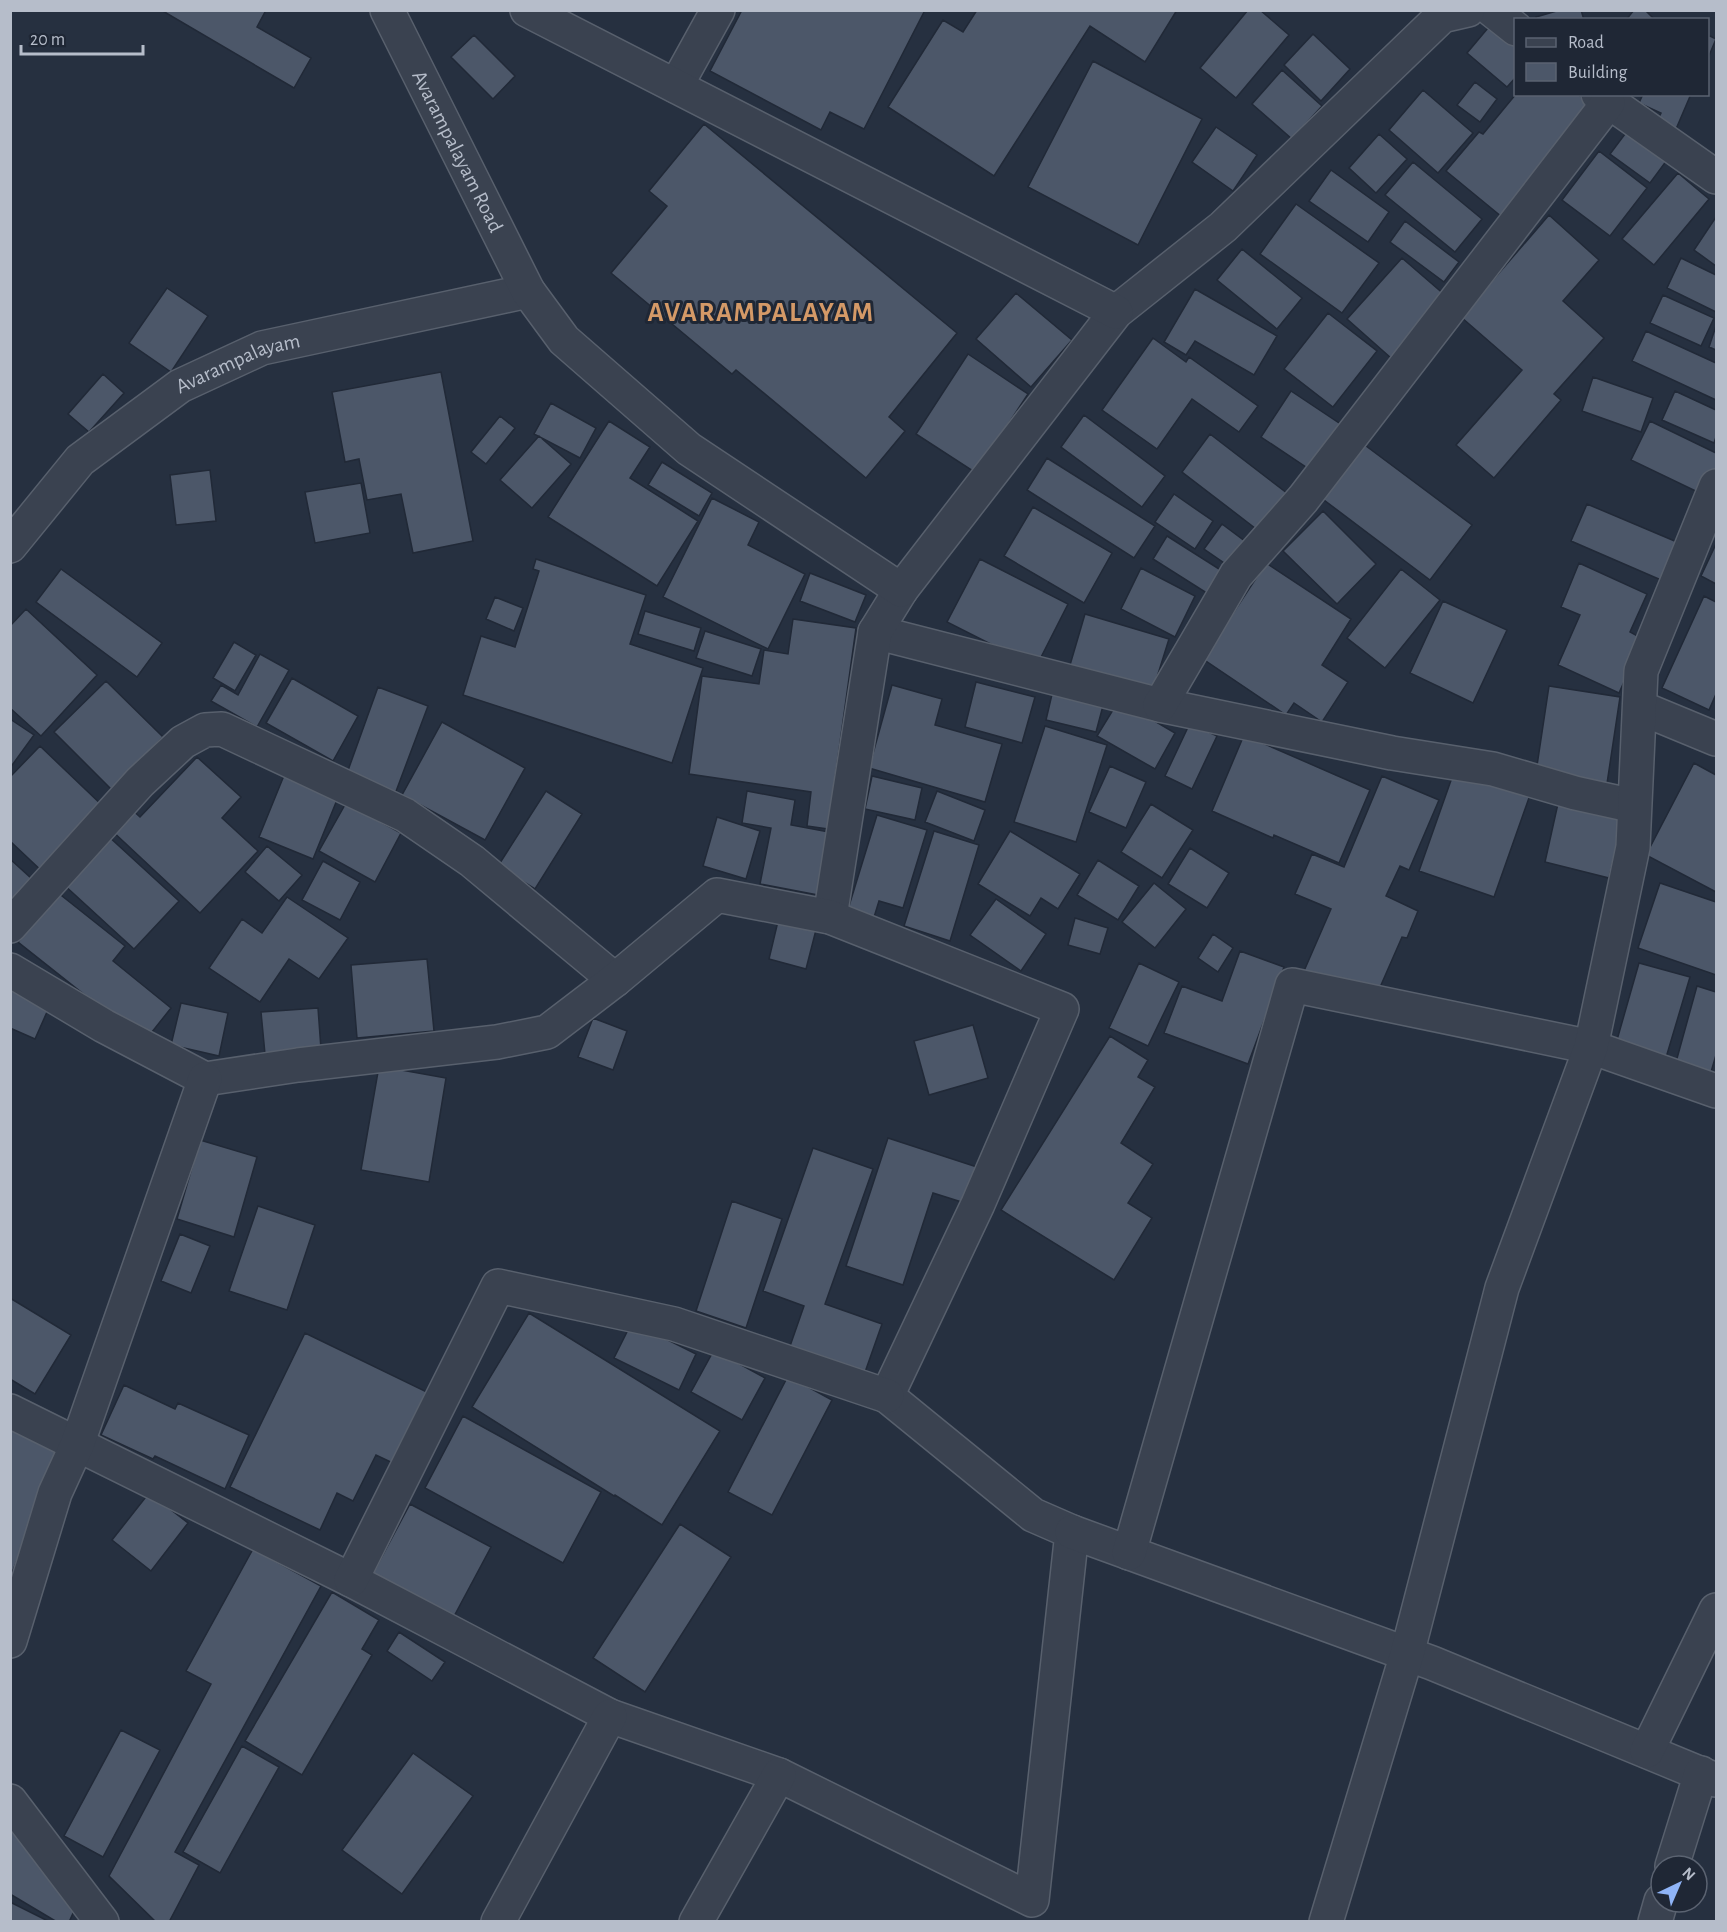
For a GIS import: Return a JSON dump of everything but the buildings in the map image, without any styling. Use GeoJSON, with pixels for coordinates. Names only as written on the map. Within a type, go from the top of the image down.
{"type":"FeatureCollection","features":[{"type":"Feature","properties":{"kind":"street","name":"Avarampalayam Road"},"geometry":{"type":"LineString","coordinates":[[387,10],[528,291],[564,340],[689,449],[901,590]]}},
{"type":"Feature","properties":{"kind":"street"},"geometry":{"type":"LineString","coordinates":[[527,10],[1116,312]]}},
{"type":"Feature","properties":{"kind":"street"},"geometry":{"type":"LineString","coordinates":[[676,86],[718,10]]}},
{"type":"Feature","properties":{"kind":"street"},"geometry":{"type":"LineString","coordinates":[[1492,10],[1514,28]]}},
{"type":"Feature","properties":{"kind":"street"},"geometry":{"type":"LineString","coordinates":[[830,917],[875,632],[901,590],[1116,312],[1223,227],[1448,12]]}},
{"type":"Feature","properties":{"kind":"street"},"geometry":{"type":"LineString","coordinates":[[1160,705],[1236,574],[1303,499],[1603,99],[1716,177]]}},
{"type":"Feature","properties":{"kind":"street","name":"Avarampalayam"},"geometry":{"type":"LineString","coordinates":[[10,546],[80,460],[180,386],[262,348],[528,291]]}},
{"type":"Feature","properties":{"kind":"street"},"geometry":{"type":"LineString","coordinates":[[1326,1922],[1407,1654],[1502,1288],[1591,1047],[1633,847],[1641,671],[1716,486]]}},
{"type":"Feature","properties":{"kind":"street"},"geometry":{"type":"LineString","coordinates":[[875,632],[1160,705],[1392,753],[1493,769],[1634,806]]}},
{"type":"Feature","properties":{"kind":"street"},"geometry":{"type":"LineString","coordinates":[[1641,708],[1716,739]]}},
{"type":"Feature","properties":{"kind":"street"},"geometry":{"type":"LineString","coordinates":[[10,926],[140,782],[183,742],[205,730],[222,729],[405,815],[472,861],[615,980]]}},
{"type":"Feature","properties":{"kind":"street"},"geometry":{"type":"LineString","coordinates":[[10,970],[104,1026],[205,1079],[298,1065],[497,1042],[547,1032],[615,980],[717,895],[830,917],[1062,1009],[978,1204],[887,1396]]}},
{"type":"Feature","properties":{"kind":"street"},"geometry":{"type":"LineString","coordinates":[[1130,1553],[1292,986],[1591,1047],[1716,1091]]}},
{"type":"Feature","properties":{"kind":"street"},"geometry":{"type":"LineString","coordinates":[[10,1641],[56,1493],[77,1445],[205,1079]]}},
{"type":"Feature","properties":{"kind":"street"},"geometry":{"type":"LineString","coordinates":[[351,1580],[498,1286],[674,1324],[887,1396],[1033,1515],[1072,1532],[1407,1654],[1709,1777],[1677,1854]]}},
{"type":"Feature","properties":{"kind":"street"},"geometry":{"type":"LineString","coordinates":[[10,1411],[351,1580],[610,1716],[779,1775],[1029,1911],[1072,1532]]}},
{"type":"Feature","properties":{"kind":"street"},"geometry":{"type":"LineString","coordinates":[[1647,1751],[1716,1610]]}},
{"type":"Feature","properties":{"kind":"street"},"geometry":{"type":"LineString","coordinates":[[498,1922],[610,1716]]}},
{"type":"Feature","properties":{"kind":"street"},"geometry":{"type":"LineString","coordinates":[[696,1922],[779,1775]]}},
{"type":"Feature","properties":{"kind":"street"},"geometry":{"type":"LineString","coordinates":[[10,1801],[102,1922]]}},
{"type":"Feature","properties":{"kind":"district","name":"AVARAMPALAYAM"},"geometry":{"type":"Point","coordinates":[761,312]}}]}
